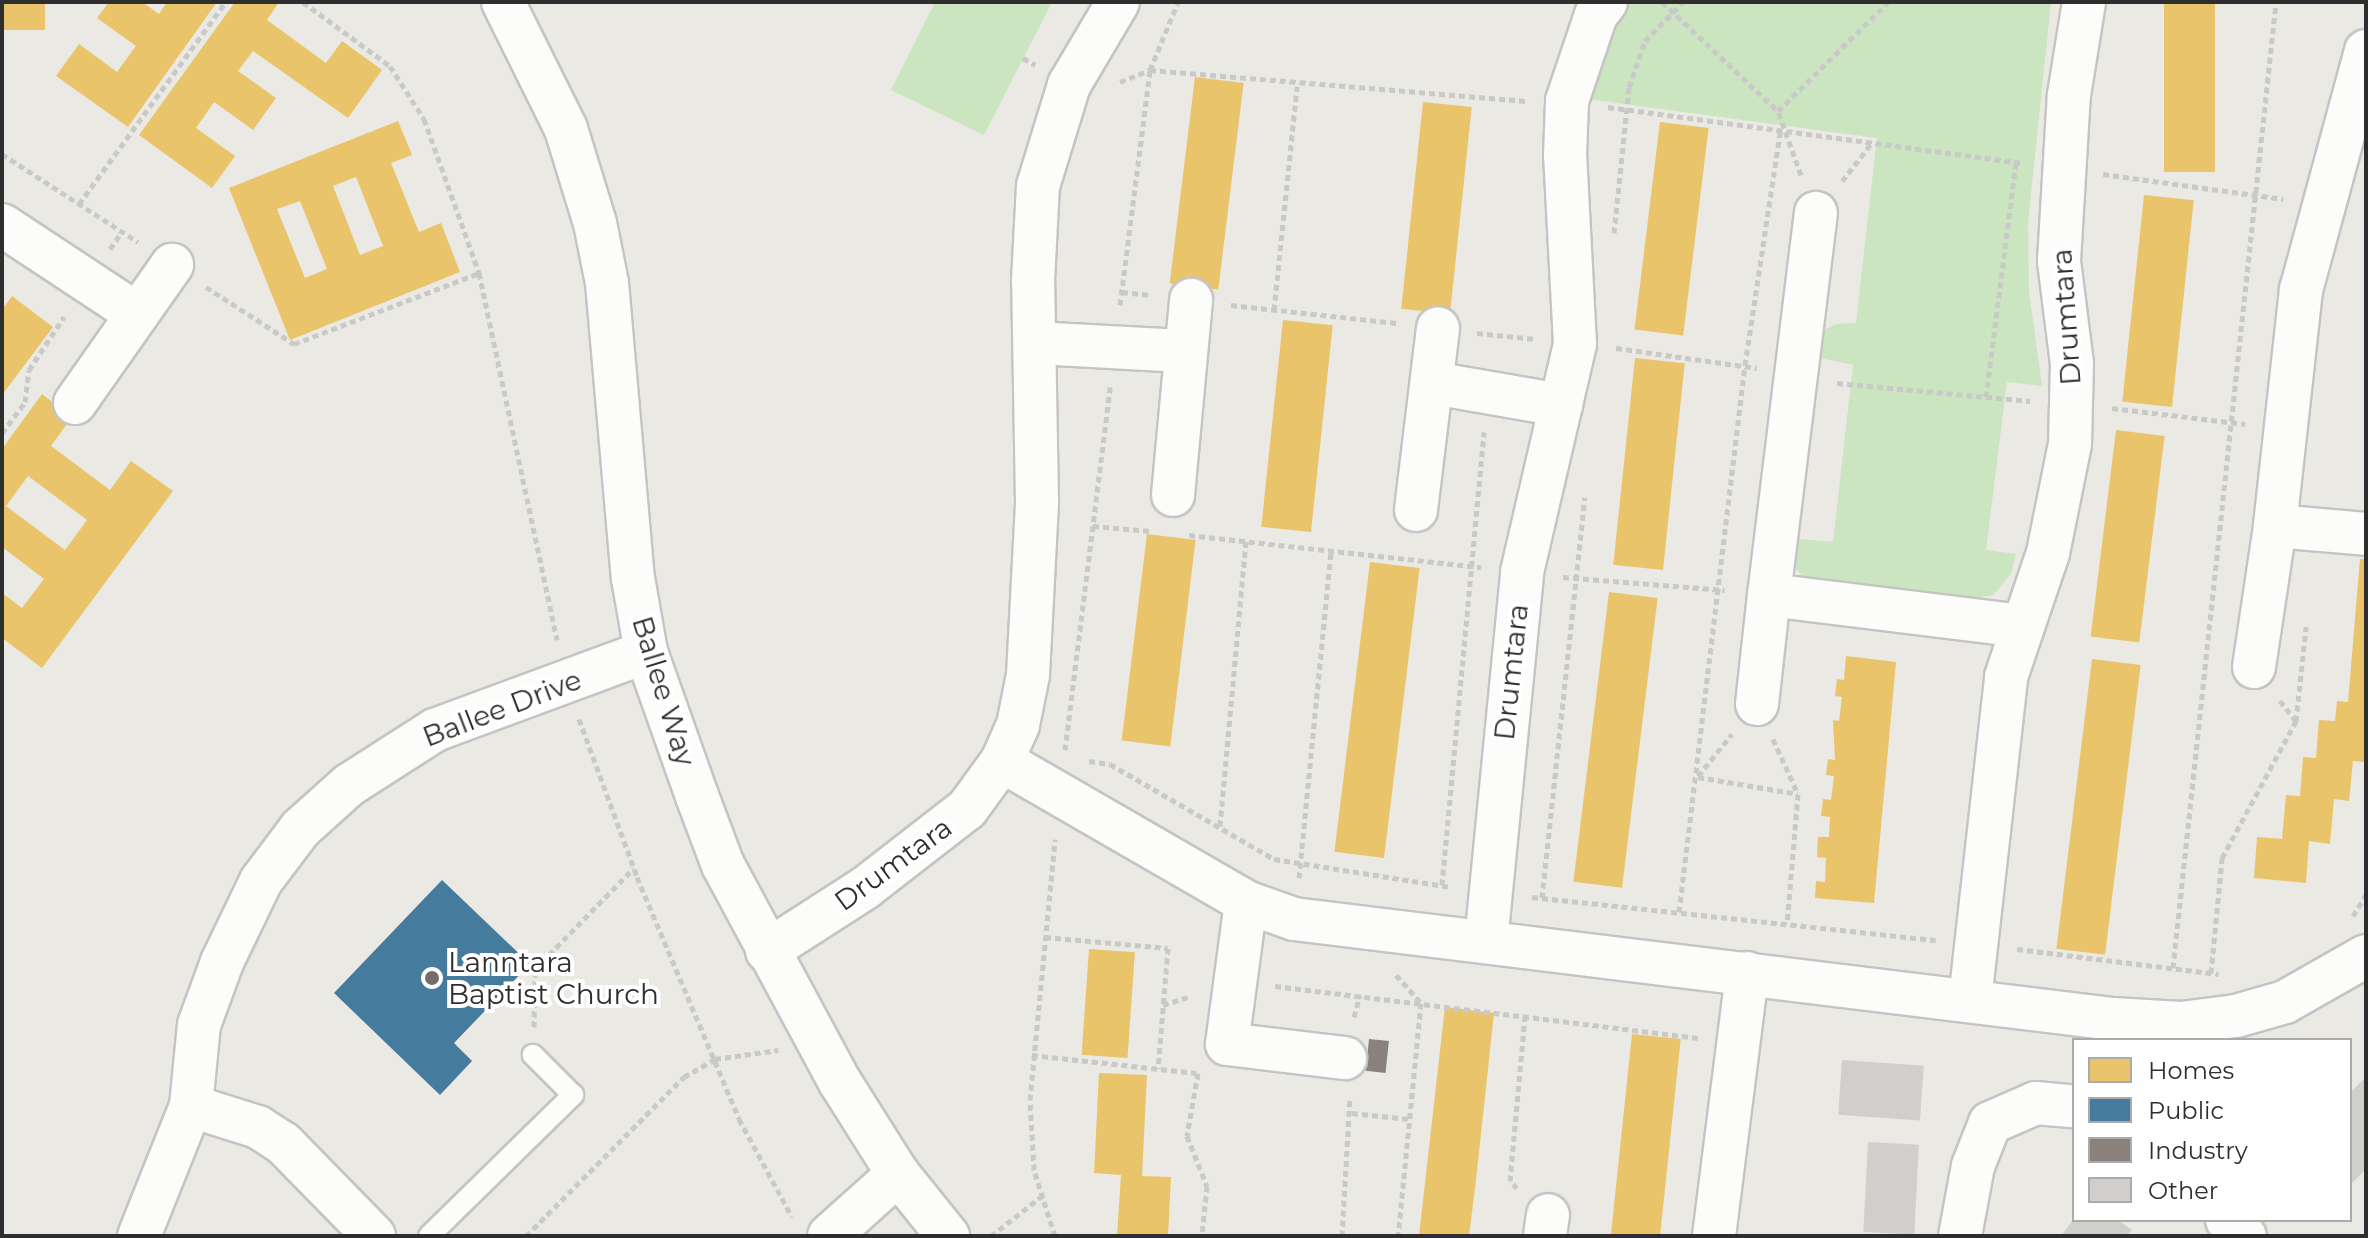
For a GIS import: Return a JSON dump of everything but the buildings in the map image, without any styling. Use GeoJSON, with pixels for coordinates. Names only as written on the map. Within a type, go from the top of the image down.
{"type":"FeatureCollection","features":[{"type":"Feature","properties":{"kind":"street","name":"Ballee Way"},"geometry":{"type":"LineString","coordinates":[[503,2],[555,104],[595,223],[607,283],[633,578],[646,652],[723,865],[767,951],[819,1045],[898,1174],[948,1236]]}},
{"type":"Feature","properties":{"kind":"street","name":"Drumtara"},"geometry":{"type":"LineString","coordinates":[[767,951],[937,835],[967,809],[1002,761],[1018,725],[1028,675],[1037,502],[1033,233],[1048,143],[1069,85],[1118,2]]}},
{"type":"Feature","properties":{"kind":"street","name":"Drumtara"},"geometry":{"type":"LineString","coordinates":[[1486,942],[1522,572],[1575,344],[1567,101],[1596,15],[1606,2]]}},
{"type":"Feature","properties":{"kind":"street","name":"Drumtara"},"geometry":{"type":"LineString","coordinates":[[1970,1000],[2006,677],[2020,626],[2048,553],[2070,444],[2072,364],[2059,261],[2065,169],[2084,2]]}},
{"type":"Feature","properties":{"kind":"street"},"geometry":{"type":"LineString","coordinates":[[2254,667],[2275,526],[2301,290],[2366,51]]}},
{"type":"Feature","properties":{"kind":"street"},"geometry":{"type":"LineString","coordinates":[[1757,704],[1816,213]]}},
{"type":"Feature","properties":{"kind":"street"},"geometry":{"type":"LineString","coordinates":[[2,225],[137,314]]}},
{"type":"Feature","properties":{"kind":"street"},"geometry":{"type":"LineString","coordinates":[[75,403],[172,265]]}},
{"type":"Feature","properties":{"kind":"street"},"geometry":{"type":"LineString","coordinates":[[1173,495],[1191,300]]}},
{"type":"Feature","properties":{"kind":"street"},"geometry":{"type":"LineString","coordinates":[[1416,510],[1438,328]]}},
{"type":"Feature","properties":{"kind":"street"},"geometry":{"type":"LineString","coordinates":[[1036,343],[1185,351]]}},
{"type":"Feature","properties":{"kind":"street"},"geometry":{"type":"LineString","coordinates":[[1433,383],[1561,405]]}},
{"type":"Feature","properties":{"kind":"street"},"geometry":{"type":"LineString","coordinates":[[2275,526],[2366,534]]}},
{"type":"Feature","properties":{"kind":"street"},"geometry":{"type":"LineString","coordinates":[[1769,595],[2020,626]]}},
{"type":"Feature","properties":{"kind":"street","name":"Ballee Drive"},"geometry":{"type":"LineString","coordinates":[[139,1236],[191,1106],[199,1025],[222,962],[254,893],[300,829],[349,785],[435,730],[646,652]]}},
{"type":"Feature","properties":{"kind":"street"},"geometry":{"type":"LineString","coordinates":[[1002,761],[1062,776],[1246,902],[1294,919],[2113,1019],[2208,1020],[2285,1002],[2356,942]]}},
{"type":"Feature","properties":{"kind":"street"},"geometry":{"type":"LineString","coordinates":[[1246,902],[1227,1044],[1345,1058]]}},
{"type":"Feature","properties":{"kind":"street"},"geometry":{"type":"LineString","coordinates":[[1714,1236],[1747,973]]}},
{"type":"Feature","properties":{"kind":"street"},"geometry":{"type":"LineString","coordinates":[[1960,1236],[1973,1166],[1990,1123],[2036,1103],[2072,1106]]}},
{"type":"Feature","properties":{"kind":"street"},"geometry":{"type":"LineString","coordinates":[[191,1106],[258,1127],[283,1143],[374,1236]]}},
{"type":"Feature","properties":{"kind":"street"},"geometry":{"type":"LineString","coordinates":[[812,1229],[898,1174]]}},
{"type":"Feature","properties":{"kind":"street"},"geometry":{"type":"LineString","coordinates":[[2229,1222],[2245,1236]]}},
{"type":"Feature","properties":{"kind":"lane"},"geometry":{"type":"LineString","coordinates":[[429,1236],[573,1095],[533,1055]]}},
{"type":"Feature","properties":{"kind":"path"},"geometry":{"type":"LineString","coordinates":[[79,204],[226,2]]}},
{"type":"Feature","properties":{"kind":"path"},"geometry":{"type":"LineString","coordinates":[[303,2],[390,66],[424,119],[479,273],[566,682],[634,868],[739,1119],[812,1229]]}},
{"type":"Feature","properties":{"kind":"path"},"geometry":{"type":"LineString","coordinates":[[1055,1236],[1034,1170],[1032,1055],[1062,776],[1150,70],[1178,2]]}},
{"type":"Feature","properties":{"kind":"path"},"geometry":{"type":"LineString","coordinates":[[1662,2],[1778,111],[1781,128],[1816,213]]}},
{"type":"Feature","properties":{"kind":"path"},"geometry":{"type":"LineString","coordinates":[[1778,111],[1888,2]]}},
{"type":"Feature","properties":{"kind":"path"},"geometry":{"type":"LineString","coordinates":[[2173,968],[2228,422],[2276,2]]}},
{"type":"Feature","properties":{"kind":"path"},"geometry":{"type":"LineString","coordinates":[[1150,70],[1484,102]]}},
{"type":"Feature","properties":{"kind":"path"},"geometry":{"type":"LineString","coordinates":[[1274,310],[1297,86]]}},
{"type":"Feature","properties":{"kind":"path"},"geometry":{"type":"LineString","coordinates":[[1567,101],[2016,162],[1986,397]]}},
{"type":"Feature","properties":{"kind":"path"},"geometry":{"type":"LineString","coordinates":[[1679,913],[1722,590],[1745,365],[1781,128]]}},
{"type":"Feature","properties":{"kind":"path"},"geometry":{"type":"LineString","coordinates":[[2,154],[294,344],[479,273]]}},
{"type":"Feature","properties":{"kind":"path"},"geometry":{"type":"LineString","coordinates":[[2065,169],[2272,197]]}},
{"type":"Feature","properties":{"kind":"path"},"geometry":{"type":"LineString","coordinates":[[2,433],[25,402],[29,370],[122,232]]}},
{"type":"Feature","properties":{"kind":"path"},"geometry":{"type":"LineString","coordinates":[[1122,292],[1575,344]]}},
{"type":"Feature","properties":{"kind":"path"},"geometry":{"type":"LineString","coordinates":[[1628,350],[1745,365]]}},
{"type":"Feature","properties":{"kind":"path"},"geometry":{"type":"LineString","coordinates":[[1797,379],[2004,399]]}},
{"type":"Feature","properties":{"kind":"path"},"geometry":{"type":"LineString","coordinates":[[1442,885],[1488,393]]}},
{"type":"Feature","properties":{"kind":"path"},"geometry":{"type":"LineString","coordinates":[[2149,411],[2228,422]]}},
{"type":"Feature","properties":{"kind":"path"},"geometry":{"type":"LineString","coordinates":[[1222,539],[1471,566]]}},
{"type":"Feature","properties":{"kind":"path"},"geometry":{"type":"LineString","coordinates":[[1220,826],[1246,541]]}},
{"type":"Feature","properties":{"kind":"path"},"geometry":{"type":"LineString","coordinates":[[1294,919],[1331,552]]}},
{"type":"Feature","properties":{"kind":"path"},"geometry":{"type":"LineString","coordinates":[[1577,578],[1722,590]]}},
{"type":"Feature","properties":{"kind":"path"},"geometry":{"type":"LineString","coordinates":[[2211,973],[2222,858],[2296,721],[2254,667]]}},
{"type":"Feature","properties":{"kind":"path"},"geometry":{"type":"LineString","coordinates":[[1697,777],[1757,704],[1798,794],[1787,924]]}},
{"type":"Feature","properties":{"kind":"path"},"geometry":{"type":"LineString","coordinates":[[1062,776],[1110,764],[1274,859],[1300,867],[1490,892],[1976,944],[2224,975]]}},
{"type":"Feature","properties":{"kind":"path"},"geometry":{"type":"LineString","coordinates":[[1697,777],[1798,794]]}},
{"type":"Feature","properties":{"kind":"path"},"geometry":{"type":"LineString","coordinates":[[533,1055],[535,969],[634,868]]}},
{"type":"Feature","properties":{"kind":"path"},"geometry":{"type":"LineString","coordinates":[[2356,942],[2359,907],[2366,894]]}},
{"type":"Feature","properties":{"kind":"path"},"geometry":{"type":"LineString","coordinates":[[2359,907],[2366,910]]}},
{"type":"Feature","properties":{"kind":"path"},"geometry":{"type":"LineString","coordinates":[[1366,926],[1389,968],[1421,1003],[1398,1236]]}},
{"type":"Feature","properties":{"kind":"path"},"geometry":{"type":"LineString","coordinates":[[1045,937],[1168,948],[1158,1069]]}},
{"type":"Feature","properties":{"kind":"path"},"geometry":{"type":"LineString","coordinates":[[1342,1236],[1352,1113],[1345,1058],[1360,995],[1738,1044]]}},
{"type":"Feature","properties":{"kind":"path"},"geometry":{"type":"LineString","coordinates":[[1525,1016],[1510,1181],[1547,1225]]}},
{"type":"Feature","properties":{"kind":"path"},"geometry":{"type":"LineString","coordinates":[[1202,1236],[1207,1186],[1187,1136],[1197,1073],[1227,1044]]}},
{"type":"Feature","properties":{"kind":"path"},"geometry":{"type":"LineString","coordinates":[[526,1236],[684,1077],[715,1059],[819,1045]]}},
{"type":"Feature","properties":{"kind":"path"},"geometry":{"type":"LineString","coordinates":[[1032,1055],[1197,1073]]}},
{"type":"Feature","properties":{"kind":"path"},"geometry":{"type":"LineString","coordinates":[[1352,1113],[1409,1119]]}},
{"type":"Feature","properties":{"kind":"path"},"geometry":{"type":"LineString","coordinates":[[991,1236],[1042,1196]]}},
{"type":"Feature","properties":{"kind":"green space"},"geometry":{"type":"Polygon","coordinates":[[[935,2],[1052,2],[984,135],[891,90],[935,2]]]}},
{"type":"Feature","properties":{"kind":"green space"},"geometry":{"type":"Polygon","coordinates":[[[1623,2],[2051,2],[2028,223],[2029,291],[2042,386],[2007,382],[1986,550],[2016,554],[2011,574],[1993,595],[1966,599],[1806,579],[1797,570],[1789,556],[1789,538],[1833,542],[1853,365],[1807,355],[1819,332],[1836,324],[1856,323],[1877,138],[1587,99],[1623,2]]]}},
{"type":"Feature","properties":{"kind":"place","name":"Lanntara Baptist Church"},"geometry":{"type":"Point","coordinates":[432,978]}}]}
